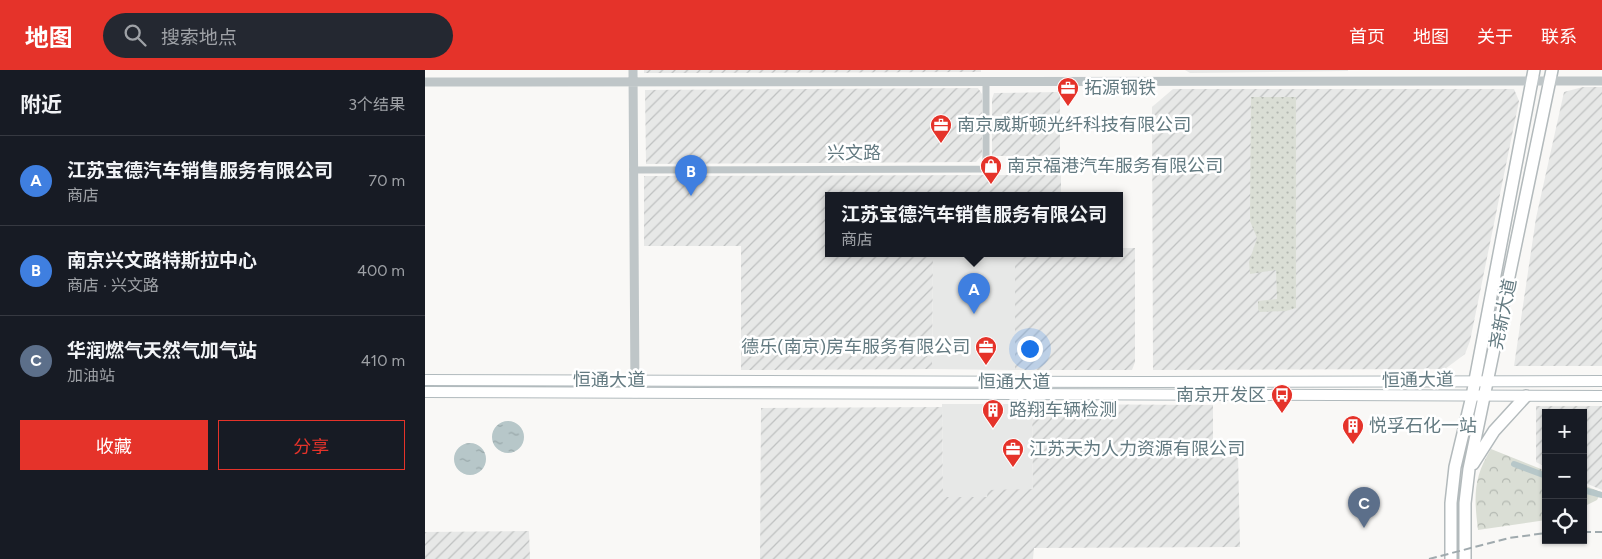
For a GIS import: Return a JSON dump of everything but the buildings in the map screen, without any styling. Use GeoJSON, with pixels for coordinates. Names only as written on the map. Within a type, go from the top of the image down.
{"type":"FeatureCollection","features":[{"type":"Feature","properties":{"kind":"main road","name":"尧新大道"},"geometry":{"type":"LineString","coordinates":[[1451,559],[1451,502],[1455,467],[1472,396],[1533,75]]}},
{"type":"Feature","properties":{"kind":"main road","name":"尧新大道"},"geometry":{"type":"LineString","coordinates":[[1465,559],[1465,503],[1469,469],[1486,396],[1551,76]]}},
{"type":"Feature","properties":{"kind":"main road","name":"恒通大道"},"geometry":{"type":"LineString","coordinates":[[425,380],[1147,382],[1602,380]]}},
{"type":"Feature","properties":{"kind":"main road","name":"恒通大道"},"geometry":{"type":"LineString","coordinates":[[425,392],[1602,396]]}},
{"type":"Feature","properties":{"kind":"main road"},"geometry":{"type":"LineString","coordinates":[[1469,469],[1494,431],[1525,396]]}},
{"type":"Feature","properties":{"kind":"street"},"geometry":{"type":"LineString","coordinates":[[633,70],[635,394]]}},
{"type":"Feature","properties":{"kind":"street"},"geometry":{"type":"LineString","coordinates":[[425,82],[986,82],[1533,75],[1602,81]]}},
{"type":"Feature","properties":{"kind":"street","name":"兴文路"},"geometry":{"type":"LineString","coordinates":[[633,170],[986,169],[986,82]]}},
{"type":"Feature","properties":{"kind":"shaded area"},"geometry":{"type":"Polygon","coordinates":[[[644,70],[981,70],[981,72],[644,73],[644,70]]]}},
{"type":"Feature","properties":{"kind":"shaded area"},"geometry":{"type":"Polygon","coordinates":[[[1185,70],[1348,70],[1348,71],[1190,73],[1185,70]]]}},
{"type":"Feature","properties":{"kind":"shaded area"},"geometry":{"type":"Polygon","coordinates":[[[1583,87],[1602,87],[1602,366],[1514,366],[1536,218],[1564,92],[1583,87]]]}},
{"type":"Feature","properties":{"kind":"shaded area"},"geometry":{"type":"Polygon","coordinates":[[[978,88],[982,94],[982,155],[976,162],[646,164],[645,90],[978,88]]]}},
{"type":"Feature","properties":{"kind":"shaded area"},"geometry":{"type":"Polygon","coordinates":[[[1173,89],[1514,89],[1519,101],[1470,341],[1465,354],[1445,369],[1153,370],[1152,107],[1173,89]]]}},
{"type":"Feature","properties":{"kind":"shaded area"},"geometry":{"type":"Polygon","coordinates":[[[1060,92],[1060,156],[992,156],[992,99],[994,93],[1060,92]]]}},
{"type":"Feature","properties":{"kind":"shaded area"},"geometry":{"type":"Polygon","coordinates":[[[1061,175],[1061,192],[825,192],[825,257],[933,257],[932,369],[741,370],[741,246],[644,246],[644,176],[1061,175]]]}},
{"type":"Feature","properties":{"kind":"shaded area"},"geometry":{"type":"Polygon","coordinates":[[[1123,248],[1135,248],[1135,362],[1132,370],[1015,370],[1015,257],[1123,257],[1123,248]]]}},
{"type":"Feature","properties":{"kind":"shaded area"},"geometry":{"type":"Polygon","coordinates":[[[933,257],[1015,257],[1015,370],[932,369],[933,257]]]}},
{"type":"Feature","properties":{"kind":"shaded area"},"geometry":{"type":"Polygon","coordinates":[[[942,404],[1032,404],[1033,490],[988,490],[988,497],[943,497],[942,404]]]}},
{"type":"Feature","properties":{"kind":"shaded area"},"geometry":{"type":"Polygon","coordinates":[[[1032,404],[1213,405],[1213,452],[1238,453],[1240,547],[1034,548],[1033,559],[760,559],[761,408],[942,407],[943,497],[987,497],[988,490],[1033,489],[1032,404]]]}},
{"type":"Feature","properties":{"kind":"shaded area"},"geometry":{"type":"Polygon","coordinates":[[[1536,406],[1602,406],[1602,490],[1587,484],[1587,409],[1542,409],[1542,465],[1536,462],[1536,406]]]}},
{"type":"Feature","properties":{"kind":"shaded area"},"geometry":{"type":"Polygon","coordinates":[[[529,531],[530,559],[425,559],[425,532],[529,531]]]}},
{"type":"Feature","properties":{"kind":"green space"},"geometry":{"type":"Polygon","coordinates":[[[1251,97],[1296,97],[1296,308],[1286,311],[1260,312],[1258,309],[1258,301],[1277,299],[1276,270],[1250,274],[1249,262],[1257,238],[1250,221],[1251,97]]]}},
{"type":"Feature","properties":{"kind":"green space"},"geometry":{"type":"Polygon","coordinates":[[[1491,449],[1542,469],[1542,521],[1478,530],[1476,488],[1485,459],[1491,449]]]}},
{"type":"Feature","properties":{"kind":"green space"},"geometry":{"type":"Polygon","coordinates":[[[1587,487],[1601,492],[1597,500],[1587,505],[1587,487]]]}},
{"type":"Feature","properties":{"kind":"water"},"geometry":{"type":"Polygon","coordinates":[[[508,421],[514,422],[519,426],[523,431],[523,443],[519,448],[514,452],[508,453],[502,452],[497,448],[493,443],[492,437],[493,431],[497,426],[502,422],[508,421]]]}},
{"type":"Feature","properties":{"kind":"water"},"geometry":{"type":"Polygon","coordinates":[[[470,443],[476,444],[481,448],[485,453],[485,465],[481,470],[476,474],[470,475],[464,474],[459,470],[455,465],[454,459],[455,453],[459,448],[464,444],[470,443]]]}},
{"type":"Feature","properties":{"kind":"waterway"},"geometry":{"type":"LineString","coordinates":[[1514,464],[1542,474]]}},
{"type":"Feature","properties":{"kind":"waterway"},"geometry":{"type":"LineString","coordinates":[[1587,491],[1602,495]]}},
{"type":"Feature","properties":{"kind":"railway"},"geometry":{"type":"LineString","coordinates":[[1587,532],[1602,532]]}},
{"type":"Feature","properties":{"kind":"railway"},"geometry":{"type":"LineString","coordinates":[[1429,559],[1509,538],[1542,534]]}},
{"type":"Feature","properties":{"kind":"place","name":"拓源钢铁"},"geometry":{"type":"Point","coordinates":[1068,107]}},
{"type":"Feature","properties":{"kind":"place","name":"南京威斯顿光纤科技有限公司"},"geometry":{"type":"Point","coordinates":[941,144]}},
{"type":"Feature","properties":{"kind":"place","name":"南京福港汽车服务有限公司"},"geometry":{"type":"Point","coordinates":[991,185]}},
{"type":"Feature","properties":{"kind":"place","name":"南京兴文路特斯拉中心"},"geometry":{"type":"Point","coordinates":[691,196]}},
{"type":"Feature","properties":{"kind":"place","name":"江苏宝德汽车销售服务有限公司"},"geometry":{"type":"Point","coordinates":[974,314]}},
{"type":"Feature","properties":{"kind":"place","name":"德乐(南京)房车服务有限公司"},"geometry":{"type":"Point","coordinates":[986,366]}},
{"type":"Feature","properties":{"kind":"place","name":"南京开发区"},"geometry":{"type":"Point","coordinates":[1282,414]}},
{"type":"Feature","properties":{"kind":"place","name":"路翔车辆检测"},"geometry":{"type":"Point","coordinates":[993,429]}},
{"type":"Feature","properties":{"kind":"place","name":"悦孚石化一站"},"geometry":{"type":"Point","coordinates":[1353,445]}},
{"type":"Feature","properties":{"kind":"place","name":"江苏天为人力资源有限公司"},"geometry":{"type":"Point","coordinates":[1013,468]}},
{"type":"Feature","properties":{"kind":"place","name":"华润燃气天然气加气站"},"geometry":{"type":"Point","coordinates":[1364,528]}}]}
